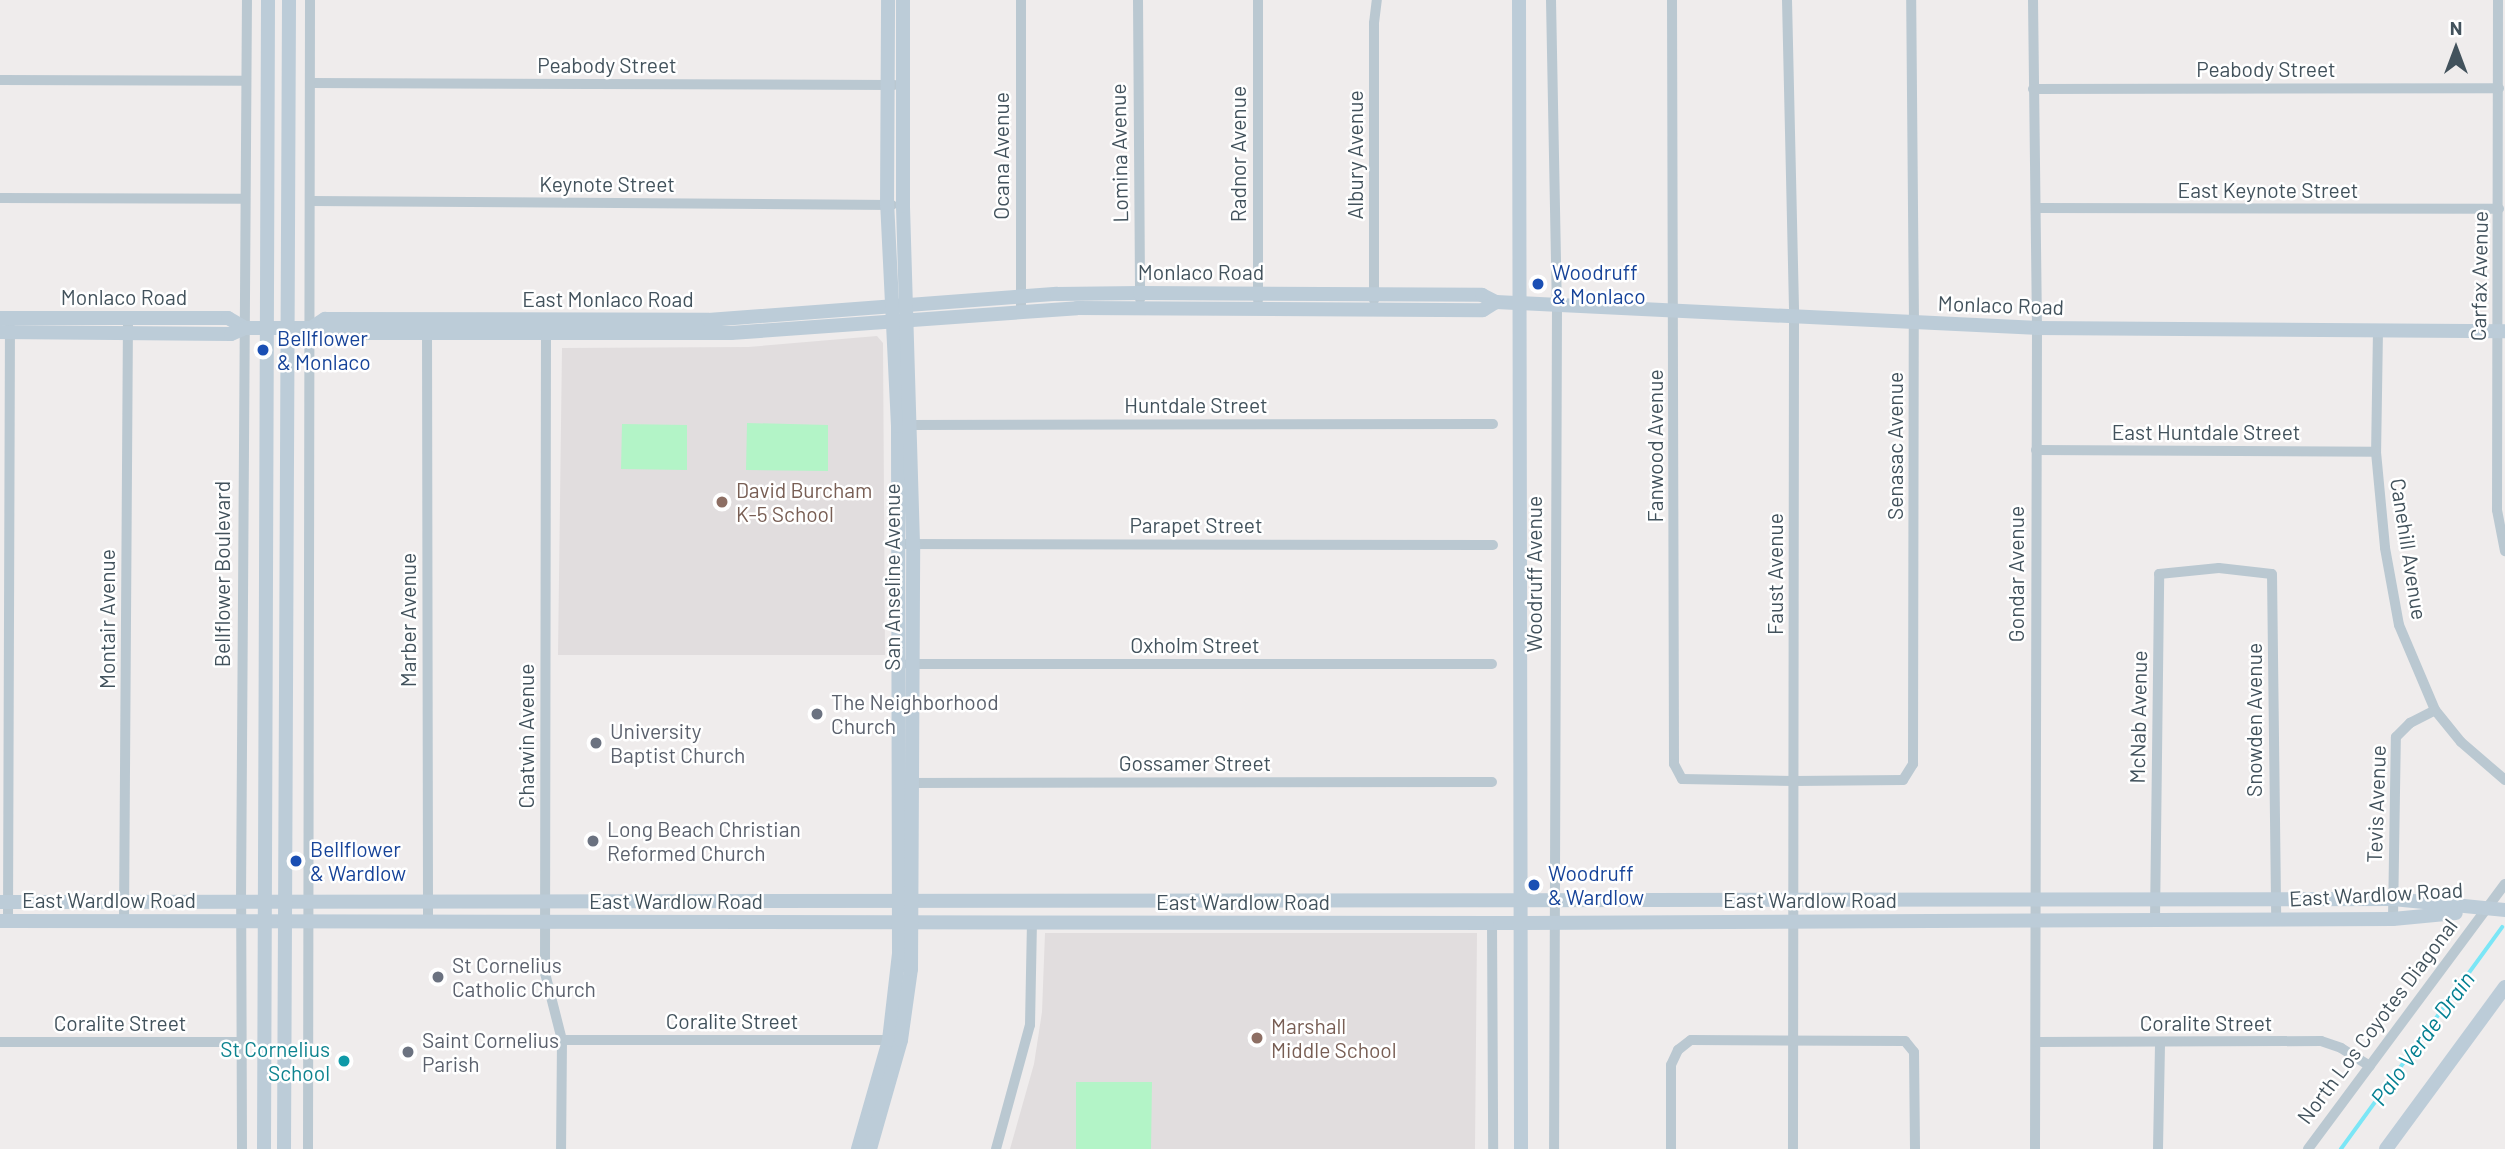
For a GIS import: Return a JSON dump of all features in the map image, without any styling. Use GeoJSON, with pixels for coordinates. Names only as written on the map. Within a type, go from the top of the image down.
{"type":"FeatureCollection","features":[{"type":"Feature","properties":{"kind":"main road","name":"Bellflower Boulevard"},"geometry":{"type":"LineString","coordinates":[[264,1149],[268,0]]}},
{"type":"Feature","properties":{"kind":"main road"},"geometry":{"type":"LineString","coordinates":[[284,1149],[289,0]]}},
{"type":"Feature","properties":{"kind":"main road","name":"San Anseline Avenue"},"geometry":{"type":"LineString","coordinates":[[888,0],[887,205],[900,313]]}},
{"type":"Feature","properties":{"kind":"main road","name":"San Anseline Avenue"},"geometry":{"type":"LineString","coordinates":[[870,1149],[895,1040],[897,988],[905,922],[906,544],[900,313],[905,85],[903,0]]}},
{"type":"Feature","properties":{"kind":"main road","name":"Woodruff Avenue"},"geometry":{"type":"LineString","coordinates":[[1518,0],[1521,1149]]}},
{"type":"Feature","properties":{"kind":"main road","name":"Monlaco Road"},"geometry":{"type":"LineString","coordinates":[[900,313],[1140,299],[1374,302],[1482,295],[1496,302],[2037,328],[2501,331]]}},
{"type":"Feature","properties":{"kind":"main road","name":"East Monlaco Road"},"geometry":{"type":"LineString","coordinates":[[5,325],[127,333],[231,334],[245,328],[312,328],[326,333],[427,327],[546,327],[900,313]]}},
{"type":"Feature","properties":{"kind":"main road","name":"Monlaco Road"},"geometry":{"type":"LineString","coordinates":[[5,325],[128,318],[228,318],[245,328]]}},
{"type":"Feature","properties":{"kind":"main road","name":"East Wardlow Road"},"geometry":{"type":"LineString","coordinates":[[4,902],[2393,900],[2505,909]]}},
{"type":"Feature","properties":{"kind":"main road"},"geometry":{"type":"LineString","coordinates":[[779,901],[779,922]]}},
{"type":"Feature","properties":{"kind":"main road"},"geometry":{"type":"LineString","coordinates":[[662,902],[662,923]]}},
{"type":"Feature","properties":{"kind":"main road","name":"East Wardlow Road"},"geometry":{"type":"LineString","coordinates":[[4,921],[310,919],[545,923],[1032,924],[2393,919],[2486,909]]}},
{"type":"Feature","properties":{"kind":"main road"},"geometry":{"type":"LineString","coordinates":[[2386,1149],[2505,987]]}},
{"type":"Feature","properties":{"kind":"main road","name":"San Anseline Avenue"},"geometry":{"type":"LineString","coordinates":[[858,1149],[895,1040]]}},
{"type":"Feature","properties":{"kind":"street","name":"Bellflower Boulevard"},"geometry":{"type":"LineString","coordinates":[[242,1149],[247,0]]}},
{"type":"Feature","properties":{"kind":"street"},"geometry":{"type":"LineString","coordinates":[[308,1149],[312,328],[310,0]]}},
{"type":"Feature","properties":{"kind":"street","name":"Ocana Avenue"},"geometry":{"type":"LineString","coordinates":[[1020,304],[1021,0]]}},
{"type":"Feature","properties":{"kind":"street","name":"Lomina Avenue"},"geometry":{"type":"LineString","coordinates":[[1138,0],[1140,299]]}},
{"type":"Feature","properties":{"kind":"street","name":"Radnor Avenue"},"geometry":{"type":"LineString","coordinates":[[1258,0],[1258,301]]}},
{"type":"Feature","properties":{"kind":"street","name":"Woodruff Avenue"},"geometry":{"type":"LineString","coordinates":[[1551,0],[1557,304],[1554,1149]]}},
{"type":"Feature","properties":{"kind":"street","name":"Fanwood Avenue"},"geometry":{"type":"LineString","coordinates":[[1672,0],[1675,310],[1674,764],[1682,779],[1794,781]]}},
{"type":"Feature","properties":{"kind":"street","name":"Faust Avenue"},"geometry":{"type":"LineString","coordinates":[[1787,0],[1794,317],[1794,781],[1791,900],[1793,1149]]}},
{"type":"Feature","properties":{"kind":"street","name":"Senasac Avenue"},"geometry":{"type":"LineString","coordinates":[[1794,781],[1903,780],[1913,764],[1914,323],[1911,0]]}},
{"type":"Feature","properties":{"kind":"street","name":"Gondar Avenue"},"geometry":{"type":"LineString","coordinates":[[2033,0],[2037,328],[2035,1149]]}},
{"type":"Feature","properties":{"kind":"street","name":"Carfax Avenue"},"geometry":{"type":"LineString","coordinates":[[2498,0],[2501,331],[2497,510],[2505,551]]}},
{"type":"Feature","properties":{"kind":"street","name":"Albury Avenue"},"geometry":{"type":"LineString","coordinates":[[1374,302],[1374,23],[1377,1]]}},
{"type":"Feature","properties":{"kind":"street"},"geometry":{"type":"LineString","coordinates":[[0,80],[246,81]]}},
{"type":"Feature","properties":{"kind":"street","name":"Peabody Street"},"geometry":{"type":"LineString","coordinates":[[310,83],[905,85]]}},
{"type":"Feature","properties":{"kind":"street","name":"Peabody Street"},"geometry":{"type":"LineString","coordinates":[[2034,89],[2499,88]]}},
{"type":"Feature","properties":{"kind":"street"},"geometry":{"type":"LineString","coordinates":[[0,198],[245,199]]}},
{"type":"Feature","properties":{"kind":"street","name":"Keynote Street"},"geometry":{"type":"LineString","coordinates":[[311,201],[903,206]]}},
{"type":"Feature","properties":{"kind":"street","name":"East Keynote Street"},"geometry":{"type":"LineString","coordinates":[[2036,208],[2499,209]]}},
{"type":"Feature","properties":{"kind":"street","name":"Montair Avenue"},"geometry":{"type":"LineString","coordinates":[[124,921],[128,318]]}},
{"type":"Feature","properties":{"kind":"street"},"geometry":{"type":"LineString","coordinates":[[4,921],[5,325]]}},
{"type":"Feature","properties":{"kind":"street","name":"Marber Avenue"},"geometry":{"type":"LineString","coordinates":[[427,327],[428,920]]}},
{"type":"Feature","properties":{"kind":"street","name":"Chatwin Avenue"},"geometry":{"type":"LineString","coordinates":[[546,327],[546,988],[562,1040],[561,1149]]}},
{"type":"Feature","properties":{"kind":"street","name":"Canehill Avenue"},"geometry":{"type":"LineString","coordinates":[[2378,330],[2375,452],[2385,548],[2399,625],[2435,710],[2460,742],[2505,780]]}},
{"type":"Feature","properties":{"kind":"street","name":"Huntdale Street"},"geometry":{"type":"LineString","coordinates":[[905,425],[1493,424]]}},
{"type":"Feature","properties":{"kind":"street","name":"East Huntdale Street"},"geometry":{"type":"LineString","coordinates":[[2036,450],[2375,452]]}},
{"type":"Feature","properties":{"kind":"street","name":"Parapet Street"},"geometry":{"type":"LineString","coordinates":[[906,544],[1493,545]]}},
{"type":"Feature","properties":{"kind":"street","name":"Snowden Avenue"},"geometry":{"type":"LineString","coordinates":[[2219,568],[2272,574],[2276,919]]}},
{"type":"Feature","properties":{"kind":"street","name":"McNab Avenue"},"geometry":{"type":"LineString","coordinates":[[2155,920],[2159,573],[2219,568]]}},
{"type":"Feature","properties":{"kind":"street","name":"Oxholm Street"},"geometry":{"type":"LineString","coordinates":[[906,663],[1492,664]]}},
{"type":"Feature","properties":{"kind":"street","name":"Tevis Avenue"},"geometry":{"type":"LineString","coordinates":[[2393,919],[2396,737],[2410,723],[2435,710]]}},
{"type":"Feature","properties":{"kind":"street","name":"Gossamer Street"},"geometry":{"type":"LineString","coordinates":[[905,783],[1492,782]]}},
{"type":"Feature","properties":{"kind":"street","name":"North Los Coyotes Diagonal"},"geometry":{"type":"LineString","coordinates":[[2308,1149],[2505,884]]}},
{"type":"Feature","properties":{"kind":"street"},"geometry":{"type":"LineString","coordinates":[[1492,923],[1493,1149]]}},
{"type":"Feature","properties":{"kind":"street"},"geometry":{"type":"LineString","coordinates":[[996,1149],[1030,1026],[1032,924]]}},
{"type":"Feature","properties":{"kind":"street","name":"Coralite Street"},"geometry":{"type":"LineString","coordinates":[[562,1040],[895,1040]]}},
{"type":"Feature","properties":{"kind":"street"},"geometry":{"type":"LineString","coordinates":[[1671,1149],[1671,1065],[1678,1050],[1690,1040],[1905,1041],[1914,1052],[1915,1149]]}},
{"type":"Feature","properties":{"kind":"street","name":"Coralite Street"},"geometry":{"type":"LineString","coordinates":[[2036,1042],[2321,1041],[2341,1048],[2370,1066]]}},
{"type":"Feature","properties":{"kind":"street","name":"Coralite Street"},"geometry":{"type":"LineString","coordinates":[[0,1042],[241,1042]]}},
{"type":"Feature","properties":{"kind":"street"},"geometry":{"type":"LineString","coordinates":[[2158,1149],[2160,1042]]}},
{"type":"Feature","properties":{"kind":"shaded area","name":"David Burcham K-5 School"},"geometry":{"type":"Polygon","coordinates":[[[877,336],[883,343],[885,655],[558,655],[562,348],[748,347],[877,336]]]}},
{"type":"Feature","properties":{"kind":"shaded area","name":"Marshall Middle School"},"geometry":{"type":"Polygon","coordinates":[[[1045,933],[1477,933],[1475,1149],[1010,1149],[1034,1064],[1042,1012],[1045,933]]]}},
{"type":"Feature","properties":{"kind":"green space"},"geometry":{"type":"Polygon","coordinates":[[[747,423],[828,425],[828,471],[746,470],[747,423]]]}},
{"type":"Feature","properties":{"kind":"green space"},"geometry":{"type":"Polygon","coordinates":[[[622,424],[687,425],[687,470],[621,469],[622,424]]]}},
{"type":"Feature","properties":{"kind":"green space"},"geometry":{"type":"Polygon","coordinates":[[[1076,1082],[1152,1082],[1151,1149],[1076,1149],[1076,1082]]]}},
{"type":"Feature","properties":{"kind":"waterway","name":"Palo Verde Drain"},"geometry":{"type":"LineString","coordinates":[[2341,1149],[2502,927]]}},
{"type":"Feature","properties":{"kind":"place","name":"Woodruff & Monlaco"},"geometry":{"type":"Point","coordinates":[1538,284]}},
{"type":"Feature","properties":{"kind":"place","name":"Bellflower & Monlaco"},"geometry":{"type":"Point","coordinates":[263,350]}},
{"type":"Feature","properties":{"kind":"place","name":"David Burcham K-5 School"},"geometry":{"type":"Point","coordinates":[722,502]}},
{"type":"Feature","properties":{"kind":"place","name":"The Neighborhood Church"},"geometry":{"type":"Point","coordinates":[817,714]}},
{"type":"Feature","properties":{"kind":"place","name":"University Baptist Church"},"geometry":{"type":"Point","coordinates":[596,743]}},
{"type":"Feature","properties":{"kind":"place","name":"Long Beach Christian Reformed Church"},"geometry":{"type":"Point","coordinates":[593,841]}},
{"type":"Feature","properties":{"kind":"place","name":"Bellflower & Wardlow"},"geometry":{"type":"Point","coordinates":[296,861]}},
{"type":"Feature","properties":{"kind":"place","name":"Woodruff & Wardlow"},"geometry":{"type":"Point","coordinates":[1534,885]}},
{"type":"Feature","properties":{"kind":"place","name":"St Cornelius Catholic Church"},"geometry":{"type":"Point","coordinates":[438,977]}},
{"type":"Feature","properties":{"kind":"place","name":"Marshall Middle School"},"geometry":{"type":"Point","coordinates":[1257,1038]}},
{"type":"Feature","properties":{"kind":"place","name":"Saint Cornelius Parish"},"geometry":{"type":"Point","coordinates":[408,1052]}},
{"type":"Feature","properties":{"kind":"place","name":"St Cornelius School"},"geometry":{"type":"Point","coordinates":[344,1061]}}]}
